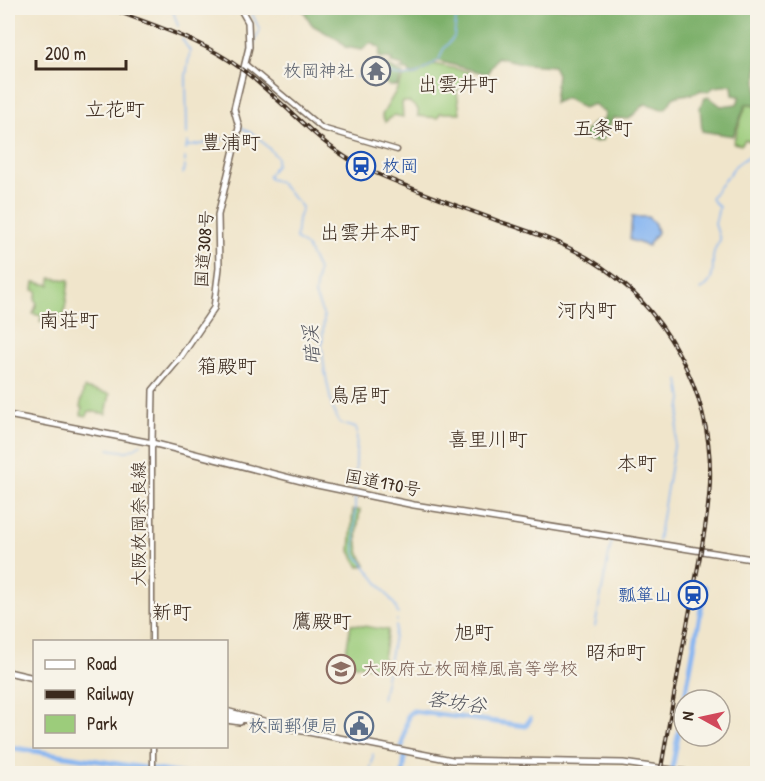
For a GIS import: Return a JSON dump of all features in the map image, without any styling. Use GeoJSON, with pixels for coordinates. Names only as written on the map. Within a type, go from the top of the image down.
{"type":"FeatureCollection","features":[{"type":"Feature","properties":{"kind":"highway","name":"国道308号"},"geometry":{"type":"LineString","coordinates":[[152,443],[153,390],[180,358],[214,308],[219,268],[218,215],[239,127],[234,110],[249,47],[248,22],[240,8]]}},
{"type":"Feature","properties":{"kind":"highway","name":"国道170号"},"geometry":{"type":"LineString","coordinates":[[8,415],[152,443],[355,493],[523,524],[758,560]]}},
{"type":"Feature","properties":{"kind":"highway"},"geometry":{"type":"LineString","coordinates":[[8,672],[33,678]]}},
{"type":"Feature","properties":{"kind":"highway"},"geometry":{"type":"LineString","coordinates":[[228,711],[259,718],[271,725]]}},
{"type":"Feature","properties":{"kind":"highway"},"geometry":{"type":"LineString","coordinates":[[228,718],[452,760],[622,763],[701,774]]}},
{"type":"Feature","properties":{"kind":"main road"},"geometry":{"type":"LineString","coordinates":[[245,64],[322,128],[397,150]]}},
{"type":"Feature","properties":{"kind":"main road","name":"大阪枚岡奈良線"},"geometry":{"type":"LineString","coordinates":[[152,443],[152,640]]}},
{"type":"Feature","properties":{"kind":"main road"},"geometry":{"type":"LineString","coordinates":[[153,748],[153,773]]}},
{"type":"Feature","properties":{"kind":"green space"},"geometry":{"type":"Polygon","coordinates":[[[302,8],[757,8],[757,108],[755,104],[746,104],[733,136],[702,131],[700,107],[705,98],[709,97],[721,106],[737,104],[740,96],[733,95],[732,85],[714,87],[708,92],[701,90],[676,96],[663,109],[645,104],[629,119],[613,118],[603,140],[595,142],[584,139],[583,134],[593,123],[604,120],[605,113],[594,104],[583,108],[566,98],[554,103],[557,74],[553,66],[526,64],[497,57],[487,74],[438,61],[418,74],[410,74],[408,70],[399,69],[403,69],[404,66],[391,63],[392,59],[379,57],[380,48],[371,43],[362,50],[345,47],[339,40],[312,25],[302,8]]]}},
{"type":"Feature","properties":{"kind":"green space"},"geometry":{"type":"Polygon","coordinates":[[[379,61],[403,74],[397,86],[389,86],[379,76],[376,64],[379,61]]]}},
{"type":"Feature","properties":{"kind":"green space"},"geometry":{"type":"Polygon","coordinates":[[[434,64],[470,72],[470,76],[461,80],[457,92],[460,113],[440,113],[438,118],[418,116],[418,109],[409,102],[402,102],[403,117],[394,115],[385,122],[382,115],[404,77],[417,75],[434,64]]]}},
{"type":"Feature","properties":{"kind":"green space"},"geometry":{"type":"Polygon","coordinates":[[[746,105],[754,105],[756,109],[758,133],[756,142],[745,140],[741,145],[733,143],[746,105]]]}},
{"type":"Feature","properties":{"kind":"green space"},"geometry":{"type":"Polygon","coordinates":[[[51,278],[69,280],[64,316],[53,315],[52,324],[40,321],[42,316],[33,314],[37,303],[35,300],[37,291],[33,290],[34,282],[50,285],[51,278]]]}},
{"type":"Feature","properties":{"kind":"green space"},"geometry":{"type":"Polygon","coordinates":[[[84,388],[110,394],[106,414],[89,411],[87,416],[81,415],[82,408],[80,407],[84,388]]]}},
{"type":"Feature","properties":{"kind":"green space"},"geometry":{"type":"Polygon","coordinates":[[[353,510],[360,510],[358,546],[366,565],[359,567],[350,551],[353,510]]]}},
{"type":"Feature","properties":{"kind":"green space"},"geometry":{"type":"Polygon","coordinates":[[[351,624],[388,630],[381,669],[344,663],[351,624]]]}},
{"type":"Feature","properties":{"kind":"water"},"geometry":{"type":"Polygon","coordinates":[[[632,217],[648,217],[655,224],[657,232],[648,246],[630,240],[632,217]]]}},
{"type":"Feature","properties":{"kind":"waterway"},"geometry":{"type":"LineString","coordinates":[[172,8],[178,26]]}},
{"type":"Feature","properties":{"kind":"waterway","name":"暗渓"},"geometry":{"type":"LineString","coordinates":[[249,8],[260,30],[250,52]]}},
{"type":"Feature","properties":{"kind":"waterway"},"geometry":{"type":"LineString","coordinates":[[356,77],[379,71],[404,77],[418,74],[439,60],[443,50],[454,37],[456,19],[465,8]]}},
{"type":"Feature","properties":{"kind":"waterway"},"geometry":{"type":"LineString","coordinates":[[182,39],[190,51],[186,76],[187,134]]}},
{"type":"Feature","properties":{"kind":"waterway","name":"暗渓"},"geometry":{"type":"LineString","coordinates":[[241,127],[258,137],[277,157],[276,165],[268,176],[279,182],[302,207],[296,239],[307,247],[318,270],[315,295],[324,317],[322,346],[332,407],[339,423],[356,428],[357,431],[355,490]]}},
{"type":"Feature","properties":{"kind":"waterway"},"geometry":{"type":"LineString","coordinates":[[186,147],[213,142],[215,139],[233,139]]}},
{"type":"Feature","properties":{"kind":"waterway"},"geometry":{"type":"LineString","coordinates":[[186,150],[188,142]]}},
{"type":"Feature","properties":{"kind":"waterway"},"geometry":{"type":"LineString","coordinates":[[700,290],[710,281],[713,271],[713,254],[720,240],[715,224],[719,207],[711,199],[712,196],[736,165],[754,152],[758,144]]}},
{"type":"Feature","properties":{"kind":"waterway"},"geometry":{"type":"LineString","coordinates":[[182,174],[185,166]]}},
{"type":"Feature","properties":{"kind":"waterway"},"geometry":{"type":"LineString","coordinates":[[658,541],[682,399],[679,380]]}},
{"type":"Feature","properties":{"kind":"waterway"},"geometry":{"type":"LineString","coordinates":[[109,449],[126,451],[141,444]]}},
{"type":"Feature","properties":{"kind":"waterway","name":"暗渓"},"geometry":{"type":"LineString","coordinates":[[355,495],[355,553],[395,605],[398,614]]}},
{"type":"Feature","properties":{"kind":"waterway"},"geometry":{"type":"LineString","coordinates":[[595,626],[612,539]]}},
{"type":"Feature","properties":{"kind":"waterway"},"geometry":{"type":"LineString","coordinates":[[671,774],[705,587]]}},
{"type":"Feature","properties":{"kind":"waterway","name":"暗渓"},"geometry":{"type":"LineString","coordinates":[[382,699],[396,626]]}},
{"type":"Feature","properties":{"kind":"waterway","name":"客坊谷"},"geometry":{"type":"LineString","coordinates":[[402,746],[408,715],[413,711],[526,726],[530,719]]}},
{"type":"Feature","properties":{"kind":"waterway"},"geometry":{"type":"LineString","coordinates":[[8,747],[183,774]]}},
{"type":"Feature","properties":{"kind":"waterway","name":"暗渓"},"geometry":{"type":"LineString","coordinates":[[372,764],[373,754]]}},
{"type":"Feature","properties":{"kind":"waterway","name":"客坊谷"},"geometry":{"type":"LineString","coordinates":[[403,774],[405,757]]}},
{"type":"Feature","properties":{"kind":"waterway","name":"暗渓"},"geometry":{"type":"LineString","coordinates":[[370,774],[371,766]]}},
{"type":"Feature","properties":{"kind":"railway"},"geometry":{"type":"LineString","coordinates":[[109,8],[193,41],[225,58],[256,81],[335,150],[371,171],[578,252],[615,277],[640,300],[661,326],[679,354],[693,384],[703,416],[709,449],[710,482],[702,543],[660,774]]}},
{"type":"Feature","properties":{"kind":"place","name":"枚岡神社"},"geometry":{"type":"Point","coordinates":[376,71]}},
{"type":"Feature","properties":{"kind":"place","name":"枚岡"},"geometry":{"type":"Point","coordinates":[361,166]}},
{"type":"Feature","properties":{"kind":"place","name":"瓢箪山"},"geometry":{"type":"Point","coordinates":[693,595]}},
{"type":"Feature","properties":{"kind":"place","name":"大阪府立枚岡樟風高等学校"},"geometry":{"type":"Point","coordinates":[341,669]}},
{"type":"Feature","properties":{"kind":"place","name":"枚岡郵便局"},"geometry":{"type":"Point","coordinates":[359,726]}},
{"type":"Feature","properties":{"kind":"district","name":"出雲井町"},"geometry":{"type":"Point","coordinates":[458,84]}},
{"type":"Feature","properties":{"kind":"district","name":"立花町"},"geometry":{"type":"Point","coordinates":[115,109]}},
{"type":"Feature","properties":{"kind":"district","name":"五条町"},"geometry":{"type":"Point","coordinates":[603,128]}},
{"type":"Feature","properties":{"kind":"district","name":"豊浦町"},"geometry":{"type":"Point","coordinates":[231,142]}},
{"type":"Feature","properties":{"kind":"district","name":"出雲井本町"},"geometry":{"type":"Point","coordinates":[370,232]}},
{"type":"Feature","properties":{"kind":"district","name":"河内町"},"geometry":{"type":"Point","coordinates":[587,310]}},
{"type":"Feature","properties":{"kind":"district","name":"南荘町"},"geometry":{"type":"Point","coordinates":[69,320]}},
{"type":"Feature","properties":{"kind":"district","name":"箱殿町"},"geometry":{"type":"Point","coordinates":[227,366]}},
{"type":"Feature","properties":{"kind":"district","name":"鳥居町"},"geometry":{"type":"Point","coordinates":[360,395]}},
{"type":"Feature","properties":{"kind":"district","name":"喜里川町"},"geometry":{"type":"Point","coordinates":[488,439]}},
{"type":"Feature","properties":{"kind":"district","name":"本町"},"geometry":{"type":"Point","coordinates":[637,463]}},
{"type":"Feature","properties":{"kind":"district","name":"新町"},"geometry":{"type":"Point","coordinates":[172,612]}},
{"type":"Feature","properties":{"kind":"district","name":"鷹殿町"},"geometry":{"type":"Point","coordinates":[322,621]}},
{"type":"Feature","properties":{"kind":"district","name":"旭町"},"geometry":{"type":"Point","coordinates":[474,632]}},
{"type":"Feature","properties":{"kind":"district","name":"昭和町"},"geometry":{"type":"Point","coordinates":[616,652]}}]}
